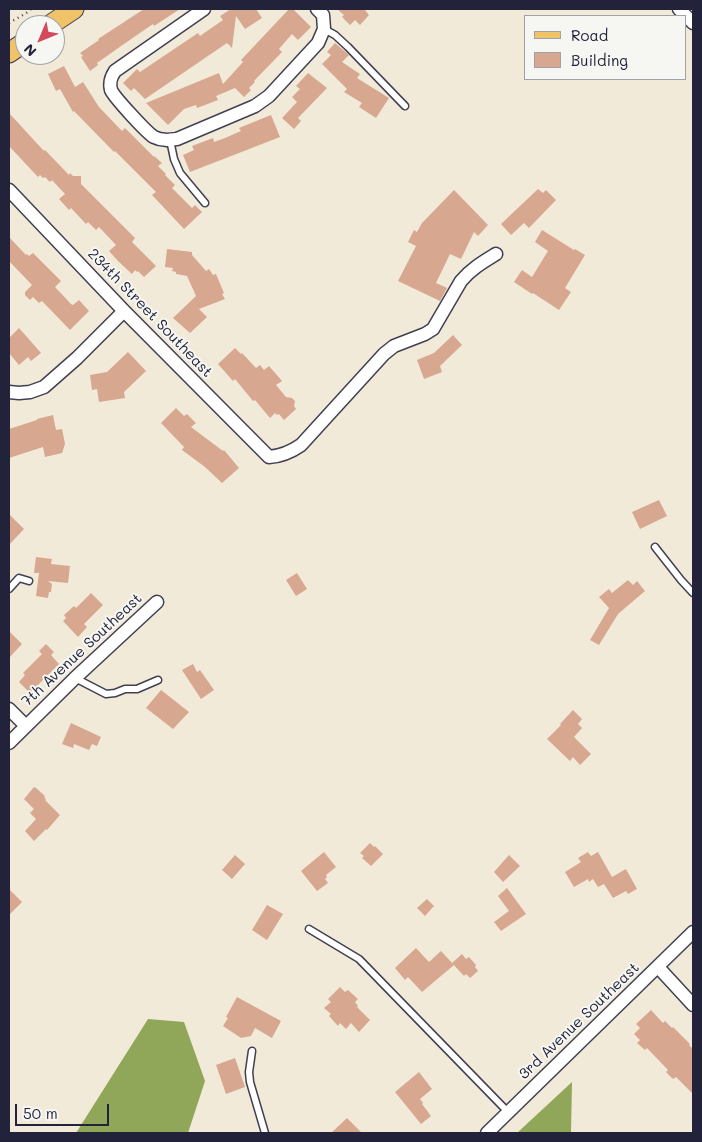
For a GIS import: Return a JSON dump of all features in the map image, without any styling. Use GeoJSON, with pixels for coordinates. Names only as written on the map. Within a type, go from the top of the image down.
{"type":"FeatureCollection","features":[{"type":"Feature","properties":{"kind":"street"},"geometry":{"type":"LineString","coordinates":[[204,9],[115,71],[110,79],[111,89],[117,100],[153,136],[167,140],[178,139],[255,106],[270,96],[318,43],[324,29],[323,15],[317,9]]}},
{"type":"Feature","properties":{"kind":"street","name":"234th Street Southeast"},"geometry":{"type":"LineString","coordinates":[[9,190],[124,311],[269,457],[281,456],[294,450],[301,444],[384,354],[394,346],[433,329],[466,274],[496,254]]}},
{"type":"Feature","properties":{"kind":"street"},"geometry":{"type":"LineString","coordinates":[[14,393],[30,392],[44,388],[124,311]]}},
{"type":"Feature","properties":{"kind":"street","name":"7th Avenue Southeast"},"geometry":{"type":"LineString","coordinates":[[9,743],[75,678],[157,602]]}},
{"type":"Feature","properties":{"kind":"street"},"geometry":{"type":"LineString","coordinates":[[9,709],[26,726]]}},
{"type":"Feature","properties":{"kind":"street","name":"3rd Avenue Southeast"},"geometry":{"type":"LineString","coordinates":[[487,1133],[693,932]]}},
{"type":"Feature","properties":{"kind":"street"},"geometry":{"type":"LineString","coordinates":[[658,967],[693,1004]]}},
{"type":"Feature","properties":{"kind":"lane"},"geometry":{"type":"LineString","coordinates":[[324,29],[348,47],[405,106]]}},
{"type":"Feature","properties":{"kind":"lane"},"geometry":{"type":"LineString","coordinates":[[167,140],[180,173],[205,203]]}},
{"type":"Feature","properties":{"kind":"lane"},"geometry":{"type":"LineString","coordinates":[[655,547],[693,593]]}},
{"type":"Feature","properties":{"kind":"lane"},"geometry":{"type":"LineString","coordinates":[[9,589],[19,578],[30,581]]}},
{"type":"Feature","properties":{"kind":"lane"},"geometry":{"type":"LineString","coordinates":[[75,678],[106,694],[125,689],[137,689],[158,680]]}},
{"type":"Feature","properties":{"kind":"lane"},"geometry":{"type":"LineString","coordinates":[[309,929],[359,959],[508,1112]]}},
{"type":"Feature","properties":{"kind":"lane"},"geometry":{"type":"LineString","coordinates":[[252,1051],[249,1072],[250,1082],[265,1133]]}},
{"type":"Feature","properties":{"kind":"path"},"geometry":{"type":"LineString","coordinates":[[9,23],[31,9]]}},
{"type":"Feature","properties":{"kind":"green space"},"geometry":{"type":"Polygon","coordinates":[[[148,1019],[184,1022],[205,1081],[188,1133],[76,1133],[148,1019]]]}},
{"type":"Feature","properties":{"kind":"green space"},"geometry":{"type":"Polygon","coordinates":[[[572,1082],[571,1133],[517,1133],[572,1082]]]}},
{"type":"Feature","properties":{"kind":"building"},"geometry":{"type":"Polygon","coordinates":[[[144,9],[180,9],[154,26],[153,24],[97,63],[98,65],[90,71],[80,53],[144,9]]]}},
{"type":"Feature","properties":{"kind":"building"},"geometry":{"type":"Polygon","coordinates":[[[231,9],[256,9],[262,18],[245,29],[236,16],[232,48],[227,43],[145,99],[134,88],[131,91],[123,83],[137,69],[140,72],[198,33],[200,36],[223,20],[220,16],[231,9]]]}},
{"type":"Feature","properties":{"kind":"building"},"geometry":{"type":"Polygon","coordinates":[[[289,9],[293,9],[311,27],[298,40],[292,34],[279,49],[282,52],[254,81],[249,88],[251,90],[244,97],[235,88],[216,96],[218,100],[197,108],[196,105],[184,109],[168,125],[146,103],[219,73],[223,84],[243,62],[241,60],[289,9]]]}},
{"type":"Feature","properties":{"kind":"building"},"geometry":{"type":"Polygon","coordinates":[[[337,9],[366,9],[369,15],[360,25],[355,20],[350,25],[342,17],[344,15],[337,9]]]}},
{"type":"Feature","properties":{"kind":"building"},"geometry":{"type":"Polygon","coordinates":[[[335,43],[349,55],[342,62],[360,74],[357,78],[389,98],[376,118],[359,107],[362,103],[344,92],[347,89],[322,64],[331,55],[327,52],[335,43]]]}},
{"type":"Feature","properties":{"kind":"building"},"geometry":{"type":"Polygon","coordinates":[[[64,66],[75,87],[83,82],[99,107],[122,131],[125,128],[162,163],[158,166],[175,185],[172,188],[192,208],[195,205],[202,212],[184,229],[152,195],[156,192],[73,112],[60,89],[56,91],[48,74],[64,66]]]}},
{"type":"Feature","properties":{"kind":"building"},"geometry":{"type":"Polygon","coordinates":[[[308,73],[327,88],[298,118],[301,121],[294,129],[282,118],[297,102],[292,97],[300,89],[296,86],[308,73]]]}},
{"type":"Feature","properties":{"kind":"building"},"geometry":{"type":"Polygon","coordinates":[[[9,113],[69,175],[70,173],[73,176],[81,176],[81,184],[135,238],[132,242],[156,266],[144,277],[135,270],[132,274],[118,261],[109,251],[116,245],[99,227],[96,230],[88,222],[86,224],[71,208],[69,210],[59,199],[65,194],[52,180],[50,182],[40,175],[38,177],[9,146],[9,113]]]}},
{"type":"Feature","properties":{"kind":"building"},"geometry":{"type":"Polygon","coordinates":[[[271,115],[280,137],[190,172],[183,155],[194,150],[192,146],[213,138],[214,142],[225,138],[241,131],[239,128],[271,115]]]}},
{"type":"Feature","properties":{"kind":"building"},"geometry":{"type":"Polygon","coordinates":[[[538,189],[543,193],[546,190],[556,200],[529,228],[524,223],[511,235],[501,224],[538,189]]]}},
{"type":"Feature","properties":{"kind":"building"},"geometry":{"type":"Polygon","coordinates":[[[454,190],[488,225],[478,236],[474,232],[461,259],[450,254],[436,283],[447,288],[440,301],[398,281],[416,246],[408,242],[414,230],[417,232],[422,223],[454,190]]]}},
{"type":"Feature","properties":{"kind":"building"},"geometry":{"type":"Polygon","coordinates":[[[542,230],[585,255],[565,288],[571,292],[559,310],[514,282],[522,270],[532,277],[548,251],[535,242],[542,230]]]}},
{"type":"Feature","properties":{"kind":"building"},"geometry":{"type":"Polygon","coordinates":[[[9,237],[26,255],[29,256],[33,253],[61,281],[55,287],[71,304],[73,305],[79,300],[89,311],[70,330],[42,301],[39,303],[33,297],[30,300],[25,295],[25,292],[32,285],[9,261],[9,237]]]}},
{"type":"Feature","properties":{"kind":"building"},"geometry":{"type":"Polygon","coordinates":[[[167,249],[192,252],[192,255],[206,271],[209,269],[213,275],[216,274],[224,293],[222,294],[225,299],[199,309],[207,317],[190,333],[173,318],[196,296],[187,276],[176,274],[176,272],[172,271],[173,268],[165,267],[167,249]]]}},
{"type":"Feature","properties":{"kind":"building"},"geometry":{"type":"Polygon","coordinates":[[[19,328],[41,353],[31,361],[28,357],[19,365],[9,353],[9,338],[19,328]]]}},
{"type":"Feature","properties":{"kind":"building"},"geometry":{"type":"Polygon","coordinates":[[[453,335],[462,345],[440,366],[442,372],[424,379],[417,360],[434,353],[453,335]]]}},
{"type":"Feature","properties":{"kind":"building"},"geometry":{"type":"Polygon","coordinates":[[[235,348],[256,368],[260,365],[264,370],[269,366],[282,381],[276,385],[286,397],[292,398],[295,401],[294,406],[296,409],[284,420],[279,414],[275,413],[270,418],[235,379],[233,381],[218,364],[235,348]]]}},
{"type":"Feature","properties":{"kind":"building"},"geometry":{"type":"Polygon","coordinates":[[[128,352],[146,371],[124,392],[125,398],[99,402],[97,389],[92,390],[90,375],[107,372],[128,352]]]}},
{"type":"Feature","properties":{"kind":"building"},"geometry":{"type":"Polygon","coordinates":[[[176,408],[184,416],[187,414],[196,423],[191,427],[224,450],[239,468],[222,483],[205,467],[182,450],[184,447],[161,423],[176,408]]]}},
{"type":"Feature","properties":{"kind":"building"},"geometry":{"type":"Polygon","coordinates":[[[53,415],[56,430],[62,429],[65,444],[62,453],[45,457],[43,447],[9,458],[9,429],[53,415]]]}},
{"type":"Feature","properties":{"kind":"building"},"geometry":{"type":"Polygon","coordinates":[[[659,500],[667,516],[640,529],[632,512],[659,500]]]}},
{"type":"Feature","properties":{"kind":"building"},"geometry":{"type":"Polygon","coordinates":[[[9,514],[24,529],[9,545],[9,514]]]}},
{"type":"Feature","properties":{"kind":"building"},"geometry":{"type":"Polygon","coordinates":[[[36,557],[52,559],[51,564],[70,566],[68,583],[48,581],[52,584],[48,598],[36,596],[39,573],[34,573],[36,557]]]}},
{"type":"Feature","properties":{"kind":"building"},"geometry":{"type":"Polygon","coordinates":[[[297,573],[307,589],[296,596],[286,580],[297,573]]]}},
{"type":"Feature","properties":{"kind":"building"},"geometry":{"type":"Polygon","coordinates":[[[628,580],[633,585],[637,581],[645,591],[618,614],[599,645],[590,640],[609,608],[599,597],[609,589],[612,593],[628,580]]]}},
{"type":"Feature","properties":{"kind":"building"},"geometry":{"type":"Polygon","coordinates":[[[91,593],[103,605],[84,624],[87,627],[78,637],[63,621],[66,618],[64,615],[74,606],[76,608],[91,593]]]}},
{"type":"Feature","properties":{"kind":"building"},"geometry":{"type":"Polygon","coordinates":[[[9,631],[22,644],[9,658],[9,631]]]}},
{"type":"Feature","properties":{"kind":"building"},"geometry":{"type":"Polygon","coordinates":[[[46,644],[54,652],[51,655],[59,664],[30,693],[19,682],[25,675],[23,673],[42,654],[39,651],[46,644]]]}},
{"type":"Feature","properties":{"kind":"building"},"geometry":{"type":"Polygon","coordinates":[[[193,664],[197,672],[200,670],[214,690],[201,699],[182,670],[193,664]]]}},
{"type":"Feature","properties":{"kind":"building"},"geometry":{"type":"Polygon","coordinates":[[[161,690],[189,712],[173,729],[146,708],[161,690]]]}},
{"type":"Feature","properties":{"kind":"building"},"geometry":{"type":"Polygon","coordinates":[[[573,710],[582,719],[578,724],[582,728],[574,737],[591,754],[580,765],[573,757],[570,761],[547,739],[573,710]]]}},
{"type":"Feature","properties":{"kind":"building"},"geometry":{"type":"Polygon","coordinates":[[[71,723],[101,737],[97,746],[92,744],[89,750],[74,744],[73,748],[62,744],[71,723]]]}},
{"type":"Feature","properties":{"kind":"building"},"geometry":{"type":"Polygon","coordinates":[[[34,787],[45,796],[45,800],[60,815],[34,841],[25,831],[36,819],[30,813],[34,809],[24,799],[34,787]]]}},
{"type":"Feature","properties":{"kind":"building"},"geometry":{"type":"Polygon","coordinates":[[[370,843],[383,854],[371,866],[362,858],[364,856],[360,853],[370,843]]]}},
{"type":"Feature","properties":{"kind":"building"},"geometry":{"type":"Polygon","coordinates":[[[324,852],[336,867],[326,875],[325,879],[328,883],[317,891],[301,871],[324,852]]]}},
{"type":"Feature","properties":{"kind":"building"},"geometry":{"type":"Polygon","coordinates":[[[588,852],[591,856],[598,852],[612,877],[626,869],[637,889],[628,894],[626,891],[613,898],[604,884],[598,887],[593,879],[589,882],[588,879],[574,887],[565,872],[581,862],[578,858],[588,852]]]}},
{"type":"Feature","properties":{"kind":"building"},"geometry":{"type":"Polygon","coordinates":[[[235,855],[245,864],[232,879],[222,870],[235,855]]]}},
{"type":"Feature","properties":{"kind":"building"},"geometry":{"type":"Polygon","coordinates":[[[509,855],[520,866],[503,882],[494,872],[509,855]]]}},
{"type":"Feature","properties":{"kind":"building"},"geometry":{"type":"Polygon","coordinates":[[[507,888],[526,914],[501,931],[494,922],[509,911],[498,896],[507,888]]]}},
{"type":"Feature","properties":{"kind":"building"},"geometry":{"type":"Polygon","coordinates":[[[9,889],[22,902],[9,915],[9,889]]]}},
{"type":"Feature","properties":{"kind":"building"},"geometry":{"type":"Polygon","coordinates":[[[427,899],[434,906],[425,916],[417,908],[427,899]]]}},
{"type":"Feature","properties":{"kind":"building"},"geometry":{"type":"Polygon","coordinates":[[[267,905],[283,914],[267,940],[252,930],[267,905]]]}},
{"type":"Feature","properties":{"kind":"building"},"geometry":{"type":"Polygon","coordinates":[[[416,948],[429,962],[441,951],[454,965],[422,992],[408,977],[405,980],[395,968],[416,948]]]}},
{"type":"Feature","properties":{"kind":"building"},"geometry":{"type":"Polygon","coordinates":[[[462,954],[466,959],[469,957],[476,965],[475,967],[478,971],[470,978],[466,974],[464,976],[452,963],[462,954]]]}},
{"type":"Feature","properties":{"kind":"building"},"geometry":{"type":"Polygon","coordinates":[[[340,987],[345,992],[348,990],[358,999],[355,1002],[357,1007],[370,1020],[359,1032],[351,1023],[346,1029],[340,1023],[338,1026],[329,1016],[331,1014],[324,1008],[331,1002],[328,999],[340,987]]]}},
{"type":"Feature","properties":{"kind":"building"},"geometry":{"type":"Polygon","coordinates":[[[237,997],[281,1021],[272,1038],[255,1028],[251,1036],[241,1038],[223,1026],[237,997]]]}},
{"type":"Feature","properties":{"kind":"building"},"geometry":{"type":"Polygon","coordinates":[[[651,1010],[663,1023],[665,1021],[673,1027],[693,1049],[693,1094],[676,1077],[673,1079],[666,1072],[668,1070],[647,1048],[645,1050],[637,1043],[640,1040],[634,1034],[640,1028],[636,1024],[651,1010]]]}},
{"type":"Feature","properties":{"kind":"building"},"geometry":{"type":"Polygon","coordinates":[[[235,1058],[245,1087],[226,1094],[216,1065],[235,1058]]]}},
{"type":"Feature","properties":{"kind":"building"},"geometry":{"type":"Polygon","coordinates":[[[419,1072],[432,1089],[420,1099],[431,1116],[421,1124],[395,1092],[419,1072]]]}},
{"type":"Feature","properties":{"kind":"building"},"geometry":{"type":"Polygon","coordinates":[[[347,1118],[362,1133],[331,1133],[347,1118]]]}}]}
